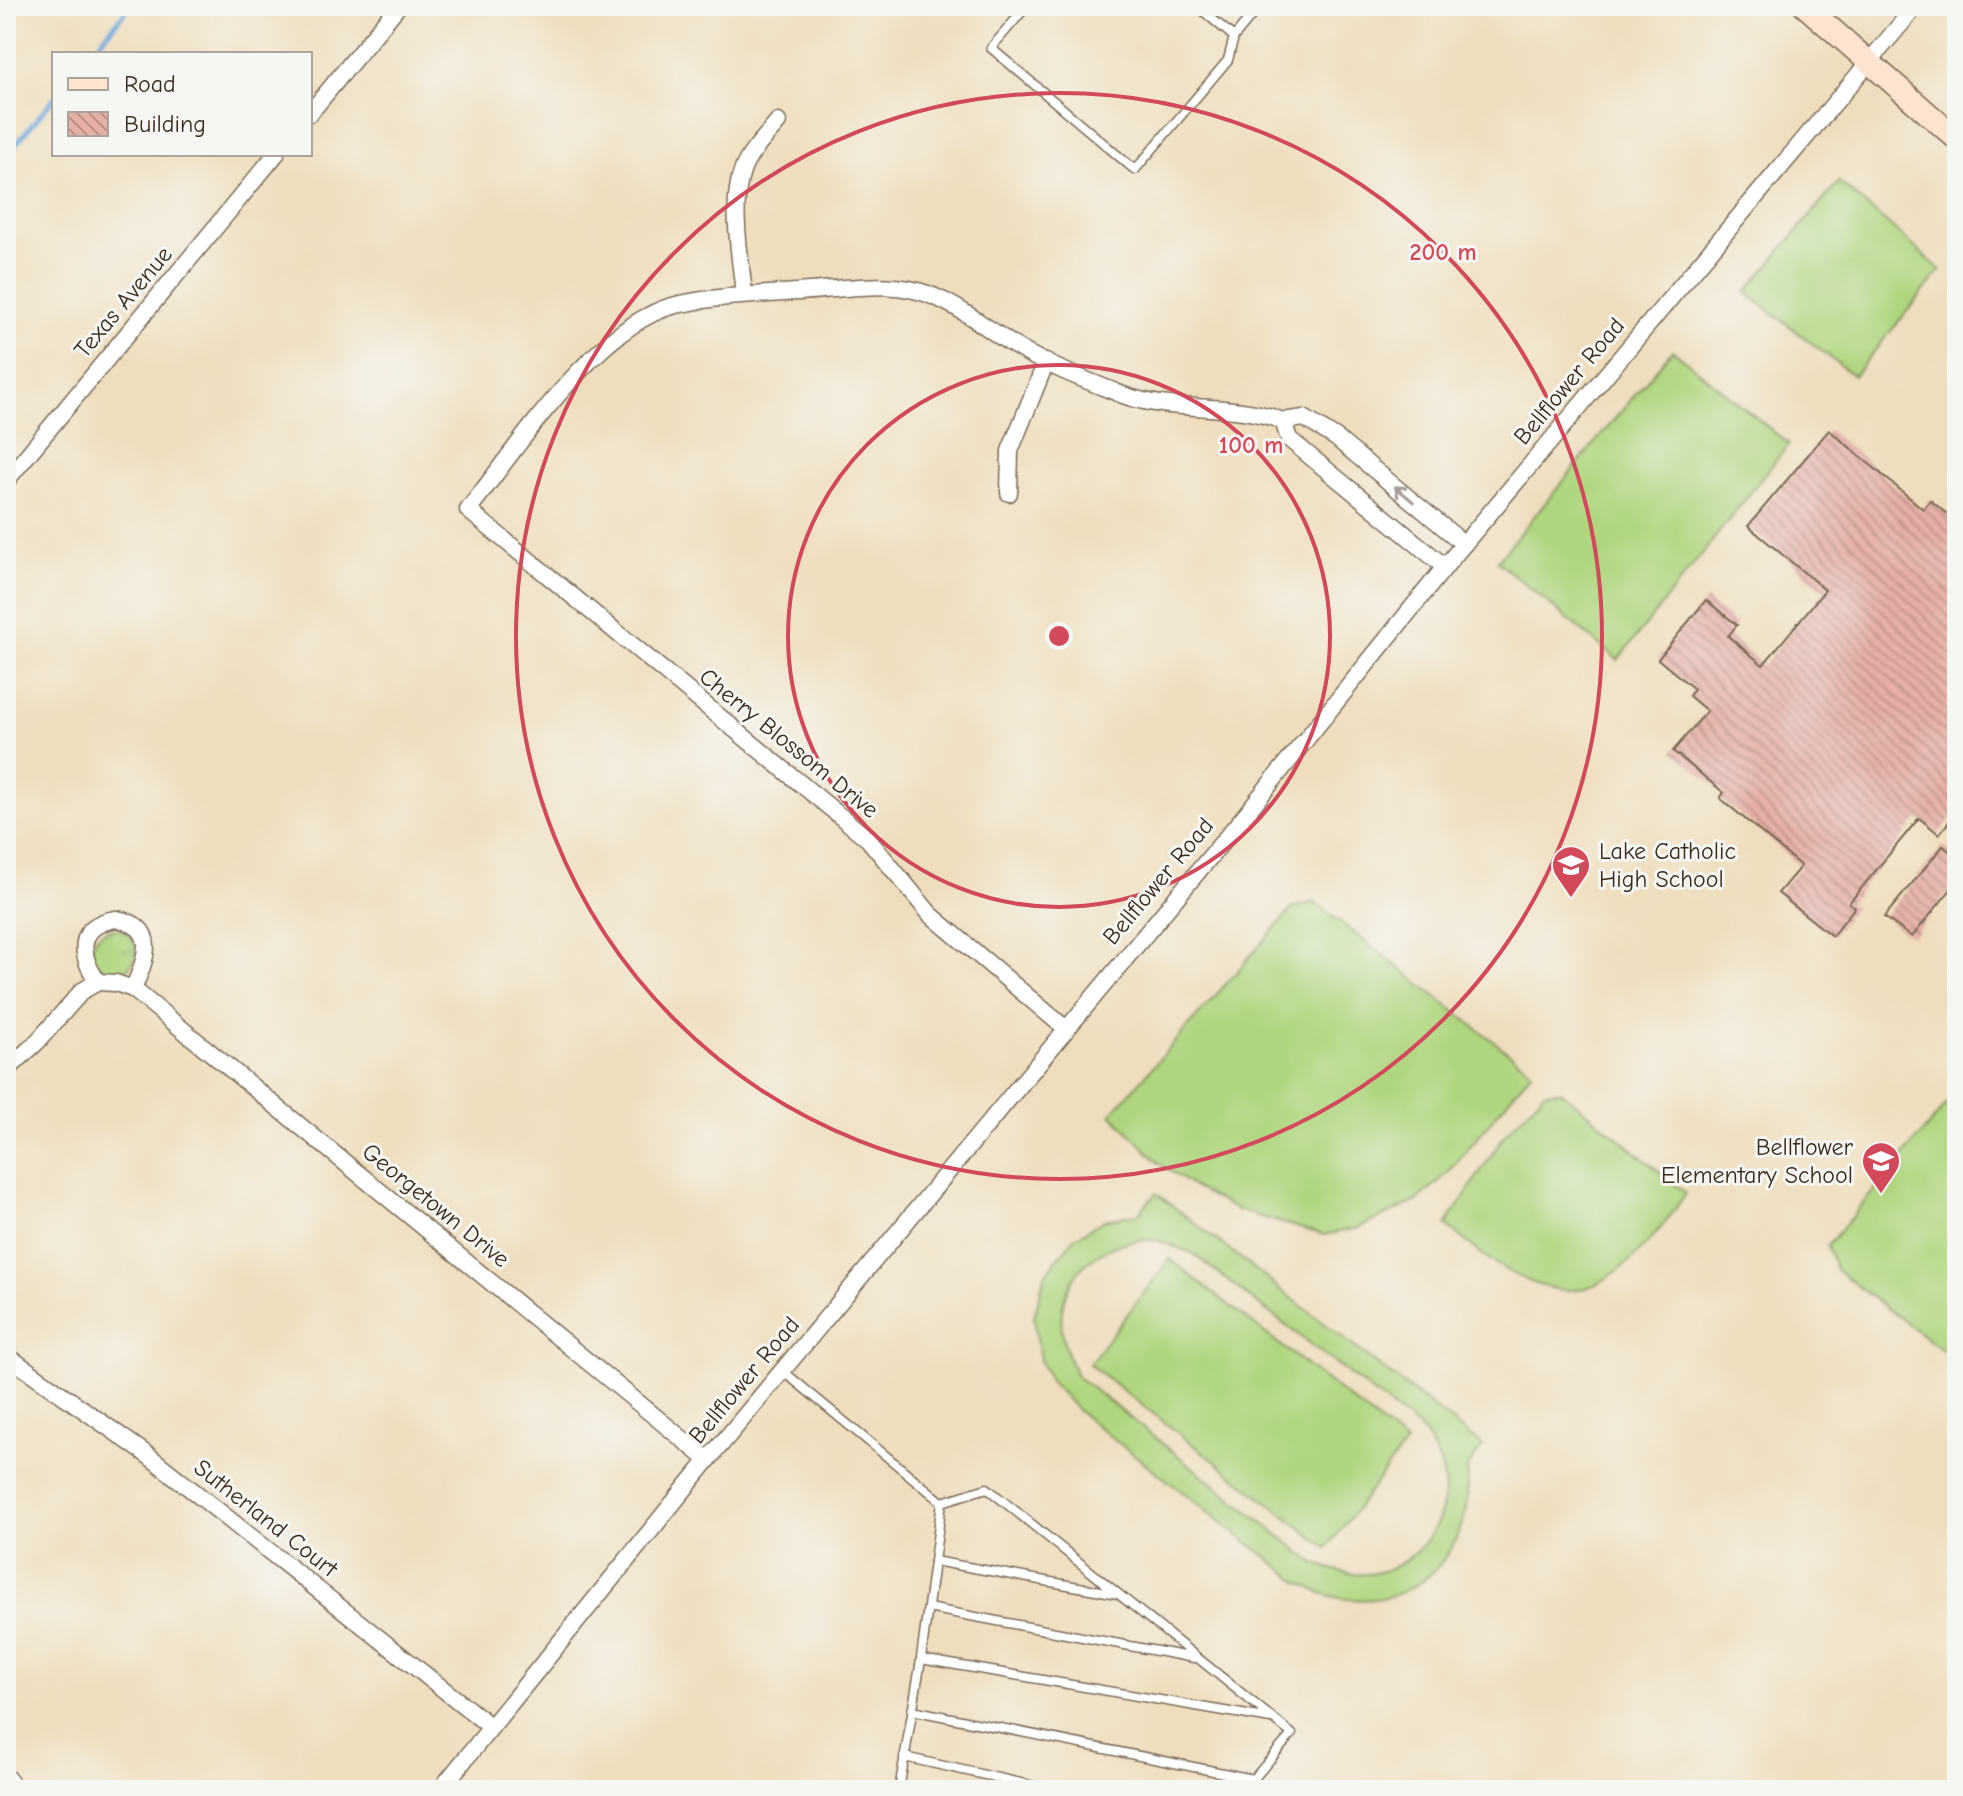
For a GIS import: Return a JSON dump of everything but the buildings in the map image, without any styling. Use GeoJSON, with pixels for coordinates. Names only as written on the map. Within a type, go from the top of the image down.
{"type":"FeatureCollection","features":[{"type":"Feature","properties":{"kind":"main road"},"geometry":{"type":"LineString","coordinates":[[1805,6],[1957,139]]}},
{"type":"Feature","properties":{"kind":"street"},"geometry":{"type":"LineString","coordinates":[[312,111],[398,6]]}},
{"type":"Feature","properties":{"kind":"street","name":"Bellflower Road"},"geometry":{"type":"LineString","coordinates":[[440,1790],[708,1460],[1245,815],[1464,544],[1916,6]]}},
{"type":"Feature","properties":{"kind":"street"},"geometry":{"type":"LineString","coordinates":[[778,122],[741,172],[738,218],[744,295],[881,287],[916,290],[949,304],[1046,362],[1145,402],[1259,412],[1283,421],[1304,418],[1336,438],[1464,544]]}},
{"type":"Feature","properties":{"kind":"street","name":"Texas Avenue"},"geometry":{"type":"LineString","coordinates":[[6,481],[274,156]]}},
{"type":"Feature","properties":{"kind":"street","name":"Cherry Blossom Drive"},"geometry":{"type":"LineString","coordinates":[[744,295],[674,305],[641,319],[616,335],[564,390],[468,510],[868,839],[930,914],[1066,1029]]}},
{"type":"Feature","properties":{"kind":"street"},"geometry":{"type":"LineString","coordinates":[[1009,493],[1010,451],[1046,362]]}},
{"type":"Feature","properties":{"kind":"street"},"geometry":{"type":"LineString","coordinates":[[1283,421],[1289,439],[1445,567]]}},
{"type":"Feature","properties":{"kind":"street"},"geometry":{"type":"LineString","coordinates":[[6,1071],[38,1041],[82,991],[98,982],[83,956],[88,934],[105,921],[126,921],[136,926],[147,945],[147,956],[133,989]]}},
{"type":"Feature","properties":{"kind":"street","name":"Georgetown Drive"},"geometry":{"type":"LineString","coordinates":[[98,982],[116,983],[133,989],[708,1460]]}},
{"type":"Feature","properties":{"kind":"street","name":"Sutherland Court"},"geometry":{"type":"LineString","coordinates":[[6,1355],[149,1456],[491,1727]]}},
{"type":"Feature","properties":{"kind":"street"},"geometry":{"type":"LineString","coordinates":[[6,1777],[16,1790]]}},
{"type":"Feature","properties":{"kind":"lane"},"geometry":{"type":"LineString","coordinates":[[1027,6],[991,48],[1135,170],[1228,60],[1234,37],[1260,6]]}},
{"type":"Feature","properties":{"kind":"lane"},"geometry":{"type":"LineString","coordinates":[[1197,6],[1234,37]]}},
{"type":"Feature","properties":{"kind":"lane"},"geometry":{"type":"LineString","coordinates":[[783,1371],[942,1502]]}},
{"type":"Feature","properties":{"kind":"lane"},"geometry":{"type":"LineString","coordinates":[[942,1502],[987,1488],[1292,1734],[1244,1790]]}},
{"type":"Feature","properties":{"kind":"lane"},"geometry":{"type":"LineString","coordinates":[[899,1790],[921,1659],[942,1502]]}},
{"type":"Feature","properties":{"kind":"lane"},"geometry":{"type":"LineString","coordinates":[[934,1561],[1119,1594]]}},
{"type":"Feature","properties":{"kind":"lane"},"geometry":{"type":"LineString","coordinates":[[928,1608],[1198,1658]]}},
{"type":"Feature","properties":{"kind":"lane"},"geometry":{"type":"LineString","coordinates":[[921,1659],[1273,1719]]}},
{"type":"Feature","properties":{"kind":"lane"},"geometry":{"type":"LineString","coordinates":[[912,1710],[1253,1779]]}},
{"type":"Feature","properties":{"kind":"lane"},"geometry":{"type":"LineString","coordinates":[[904,1757],[1052,1790]]}},
{"type":"Feature","properties":{"kind":"green space"},"geometry":{"type":"Polygon","coordinates":[[[1839,182],[1941,270],[1854,376],[1746,292],[1839,182]]]}},
{"type":"Feature","properties":{"kind":"green space"},"geometry":{"type":"Polygon","coordinates":[[[1672,350],[1789,444],[1618,660],[1497,561],[1672,350]]]}},
{"type":"Feature","properties":{"kind":"green space"},"geometry":{"type":"Polygon","coordinates":[[[1314,902],[1532,1071],[1448,1173],[1417,1201],[1358,1228],[1324,1235],[1237,1210],[1193,1187],[1159,1163],[1111,1114],[1293,908],[1314,902]]]}},
{"type":"Feature","properties":{"kind":"green space"},"geometry":{"type":"Polygon","coordinates":[[[114,929],[129,936],[136,951],[129,966],[114,973],[99,966],[92,951],[99,936],[114,929]]]}},
{"type":"Feature","properties":{"kind":"green space"},"geometry":{"type":"Polygon","coordinates":[[[1561,1091],[1686,1193],[1652,1238],[1621,1268],[1588,1287],[1571,1290],[1536,1284],[1519,1277],[1488,1258],[1446,1225],[1505,1134],[1545,1092],[1561,1091]]]}},
{"type":"Feature","properties":{"kind":"green space"},"geometry":{"type":"Polygon","coordinates":[[[1957,1092],[1957,1361],[1836,1270],[1827,1246],[1957,1092]]]}},
{"type":"Feature","properties":{"kind":"green space"},"geometry":{"type":"Polygon","coordinates":[[[1156,1193],[1483,1446],[1467,1468],[1463,1521],[1454,1544],[1440,1564],[1422,1581],[1401,1593],[1375,1599],[1335,1597],[1300,1583],[1079,1412],[1050,1381],[1040,1360],[1034,1317],[1045,1275],[1073,1239],[1104,1220],[1138,1214],[1156,1193]],[[1138,1240],[1113,1247],[1093,1257],[1078,1272],[1062,1310],[1062,1331],[1067,1354],[1078,1377],[1313,1562],[1344,1573],[1375,1573],[1411,1556],[1436,1525],[1443,1506],[1441,1466],[1419,1428],[1192,1253],[1157,1240],[1138,1240]]]}},
{"type":"Feature","properties":{"kind":"green space"},"geometry":{"type":"Polygon","coordinates":[[[1170,1259],[1406,1443],[1327,1548],[1089,1364],[1170,1259]]]}},
{"type":"Feature","properties":{"kind":"waterway"},"geometry":{"type":"LineString","coordinates":[[92,52],[130,6]]}},
{"type":"Feature","properties":{"kind":"waterway"},"geometry":{"type":"LineString","coordinates":[[6,156],[52,100]]}},
{"type":"Feature","properties":{"kind":"place","name":"Lake Catholic High School"},"geometry":{"type":"Point","coordinates":[1571,899]}},
{"type":"Feature","properties":{"kind":"place","name":"Bellflower Elementary School"},"geometry":{"type":"Point","coordinates":[1881,1195]}}]}
